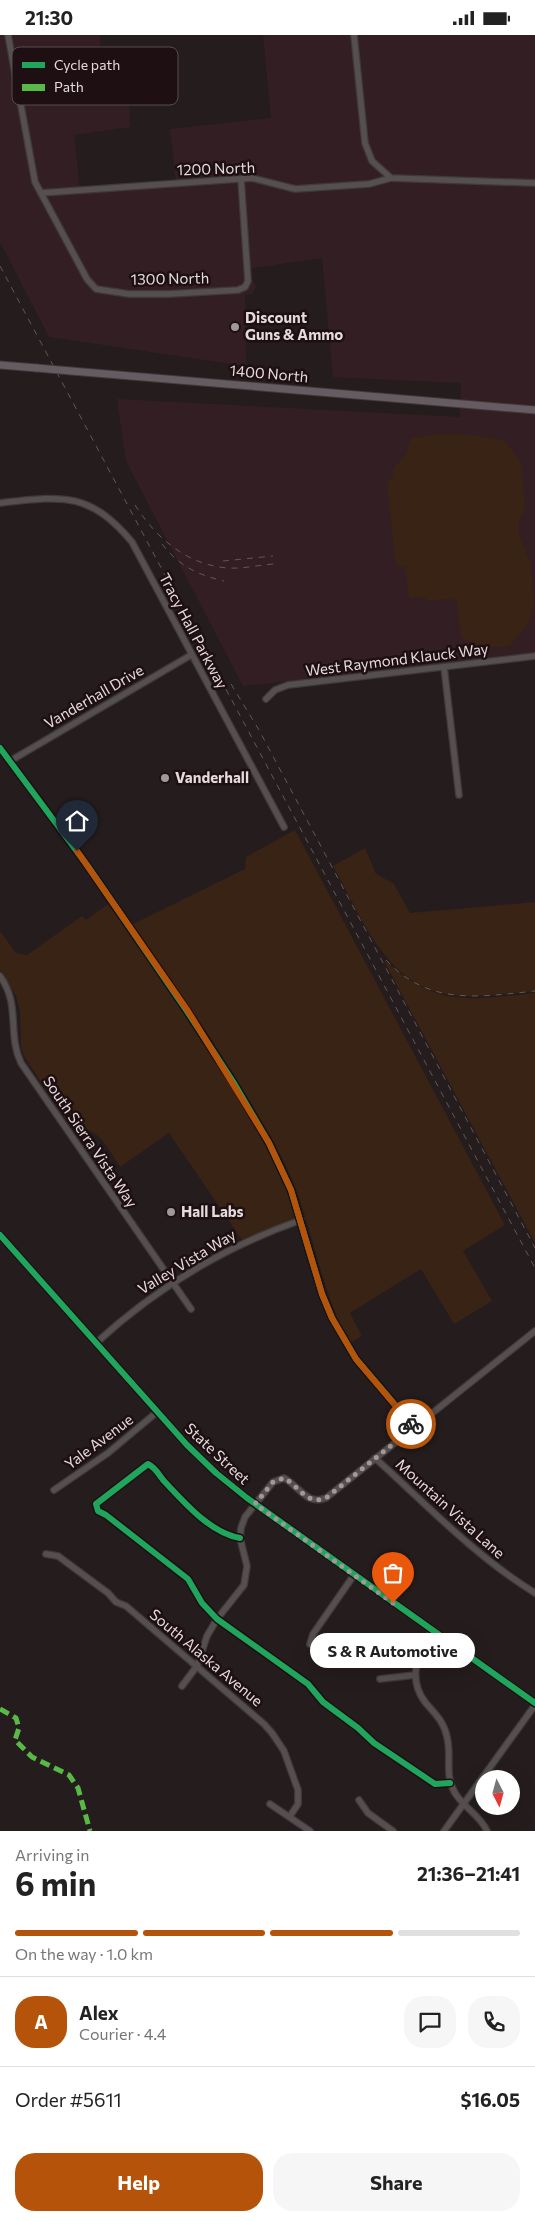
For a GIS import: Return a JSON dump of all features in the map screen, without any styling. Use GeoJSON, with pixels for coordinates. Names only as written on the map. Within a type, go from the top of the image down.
{"type":"FeatureCollection","features":[{"type":"Feature","properties":{"kind":"main road","name":"1400 North"},"geometry":{"type":"LineString","coordinates":[[0,365],[535,410]]}},
{"type":"Feature","properties":{"kind":"main road","name":"State Street"},"geometry":{"type":"LineString","coordinates":[[0,1235],[201,1459],[255,1504],[535,1704]]}},
{"type":"Feature","properties":{"kind":"street"},"geometry":{"type":"LineString","coordinates":[[8,35],[12,58]]}},
{"type":"Feature","properties":{"kind":"street"},"geometry":{"type":"LineString","coordinates":[[354,35],[365,143],[372,161],[391,179]]}},
{"type":"Feature","properties":{"kind":"street"},"geometry":{"type":"LineString","coordinates":[[20,105],[31,165],[35,182],[41,193]]}},
{"type":"Feature","properties":{"kind":"street","name":"1200 North"},"geometry":{"type":"LineString","coordinates":[[41,193],[252,178],[295,189],[369,184],[391,179],[535,183]]}},
{"type":"Feature","properties":{"kind":"street","name":"1300 North"},"geometry":{"type":"LineString","coordinates":[[41,193],[87,279],[96,289],[129,294],[238,290],[245,287],[248,281],[241,179]]}},
{"type":"Feature","properties":{"kind":"street","name":"Tracy Hall Parkway"},"geometry":{"type":"LineString","coordinates":[[0,503],[63,498],[83,503],[115,522],[132,542],[284,827]]}},
{"type":"Feature","properties":{"kind":"street","name":"Vanderhall Drive"},"geometry":{"type":"LineString","coordinates":[[10,761],[191,655]]}},
{"type":"Feature","properties":{"kind":"street","name":"West Raymond Klauck Way"},"geometry":{"type":"LineString","coordinates":[[266,699],[275,690],[288,685],[535,657]]}},
{"type":"Feature","properties":{"kind":"street"},"geometry":{"type":"LineString","coordinates":[[444,667],[459,795]]}},
{"type":"Feature","properties":{"kind":"street"},"geometry":{"type":"LineString","coordinates":[[0,748],[92,872],[188,1011],[235,1085],[269,1143],[291,1190],[322,1294],[343,1340],[356,1359],[414,1427]]}},
{"type":"Feature","properties":{"kind":"street","name":"South Sierra Vista Way"},"geometry":{"type":"LineString","coordinates":[[0,976],[11,998],[16,1046],[21,1063],[191,1309]]}},
{"type":"Feature","properties":{"kind":"street","name":"Valley Vista Way"},"geometry":{"type":"LineString","coordinates":[[96,1343],[136,1308],[172,1283],[228,1250],[270,1231],[301,1220]]}},
{"type":"Feature","properties":{"kind":"street"},"geometry":{"type":"LineString","coordinates":[[182,1686],[197,1666],[207,1636],[217,1619],[240,1591],[245,1580],[247,1561],[240,1538],[241,1528],[245,1517],[273,1482],[284,1478],[311,1500],[319,1501],[326,1498],[535,1331]]}},
{"type":"Feature","properties":{"kind":"street","name":"Yale Avenue"},"geometry":{"type":"LineString","coordinates":[[54,1491],[108,1453],[157,1412]]}},
{"type":"Feature","properties":{"kind":"street","name":"Mountain Vista Lane"},"geometry":{"type":"LineString","coordinates":[[375,1458],[498,1570],[535,1593]]}},
{"type":"Feature","properties":{"kind":"street"},"geometry":{"type":"LineString","coordinates":[[240,1538],[222,1532],[195,1513],[156,1470],[148,1464],[96,1504],[98,1511],[106,1515],[188,1579],[202,1603],[217,1619],[308,1684],[323,1701],[374,1743],[434,1784],[450,1783]]}},
{"type":"Feature","properties":{"kind":"street","name":"South Alaska Avenue"},"geometry":{"type":"LineString","coordinates":[[46,1554],[58,1556],[101,1587],[116,1602],[126,1606],[264,1724],[282,1747],[299,1795],[298,1804],[290,1816]]}},
{"type":"Feature","properties":{"kind":"street"},"geometry":{"type":"LineString","coordinates":[[310,1644],[313,1634],[354,1575]]}},
{"type":"Feature","properties":{"kind":"street"},"geometry":{"type":"LineString","coordinates":[[432,1631],[420,1652],[415,1675],[422,1698],[440,1718],[448,1738],[448,1773],[450,1783],[456,1795],[482,1821],[487,1831]]}},
{"type":"Feature","properties":{"kind":"street"},"geometry":{"type":"LineString","coordinates":[[380,1679],[415,1675]]}},
{"type":"Feature","properties":{"kind":"street"},"geometry":{"type":"LineString","coordinates":[[444,1831],[535,1704]]}},
{"type":"Feature","properties":{"kind":"street"},"geometry":{"type":"LineString","coordinates":[[359,1799],[368,1813],[393,1831]]}},
{"type":"Feature","properties":{"kind":"street"},"geometry":{"type":"LineString","coordinates":[[270,1804],[310,1831]]}},
{"type":"Feature","properties":{"kind":"shaded area"},"geometry":{"type":"Polygon","coordinates":[[[0,35],[100,35],[101,47],[12,47],[12,105],[130,105],[130,127],[74,135],[80,190],[176,183],[170,129],[271,118],[263,35],[535,35],[535,655],[243,686],[126,461],[117,399],[460,417],[461,383],[333,377],[322,258],[252,268],[252,278],[256,287],[252,294],[245,295],[246,366],[49,337],[0,242],[0,35]]]}},
{"type":"Feature","properties":{"kind":"shaded area"},"geometry":{"type":"Polygon","coordinates":[[[442,434],[472,435],[504,440],[519,459],[522,468],[525,508],[519,520],[519,536],[531,564],[534,605],[529,622],[510,646],[479,648],[461,636],[456,598],[428,601],[424,597],[409,598],[405,566],[396,567],[387,484],[393,476],[393,468],[405,456],[411,438],[442,434]]]}},
{"type":"Feature","properties":{"kind":"shaded area"},"geometry":{"type":"Polygon","coordinates":[[[295,830],[505,1225],[463,1251],[492,1301],[454,1324],[421,1269],[350,1313],[362,1336],[350,1343],[331,1303],[298,1196],[280,1154],[219,1051],[133,924],[245,869],[246,857],[295,830]]]}},
{"type":"Feature","properties":{"kind":"shaded area"},"geometry":{"type":"Polygon","coordinates":[[[365,848],[376,874],[394,884],[410,913],[535,902],[535,991],[483,996],[451,995],[428,989],[409,978],[392,963],[378,946],[333,866],[365,848]]]}},
{"type":"Feature","properties":{"kind":"shaded area"},"geometry":{"type":"Polygon","coordinates":[[[108,904],[183,1010],[249,1117],[284,1182],[293,1206],[294,1219],[242,1240],[169,1133],[120,1167],[101,1139],[95,1134],[81,1128],[72,1129],[24,1056],[21,1047],[20,1012],[16,996],[0,970],[0,931],[16,953],[27,955],[82,916],[86,920],[108,904]]]}},
{"type":"Feature","properties":{"kind":"shaded area"},"geometry":{"type":"Polygon","coordinates":[[[383,959],[420,986],[454,997],[490,998],[535,993],[535,1243],[383,959]]]}},
{"type":"Feature","properties":{"kind":"railway"},"geometry":{"type":"LineString","coordinates":[[0,266],[535,1268]]}},
{"type":"Feature","properties":{"kind":"railway"},"geometry":{"type":"LineString","coordinates":[[135,505],[163,539],[174,548],[199,562],[228,568],[274,564]]}},
{"type":"Feature","properties":{"kind":"railway"},"geometry":{"type":"LineString","coordinates":[[162,544],[168,552],[190,569],[224,581]]}},
{"type":"Feature","properties":{"kind":"railway"},"geometry":{"type":"LineString","coordinates":[[223,561],[273,556]]}},
{"type":"Feature","properties":{"kind":"railway"},"geometry":{"type":"LineString","coordinates":[[231,684],[259,730],[535,1248]]}},
{"type":"Feature","properties":{"kind":"railway"},"geometry":{"type":"LineString","coordinates":[[386,960],[402,975],[419,985],[437,992],[474,996],[535,991]]}},
{"type":"Feature","properties":{"kind":"marked path"},"geometry":{"type":"LineString","coordinates":[[0,1709],[16,1718],[19,1728],[15,1740],[32,1757],[69,1775],[78,1788],[90,1831]]}},
{"type":"Feature","properties":{"kind":"cycle path"},"geometry":{"type":"LineString","coordinates":[[0,748],[87,865],[235,1085],[269,1143],[291,1190],[322,1294],[332,1318],[356,1359],[414,1427]]}},
{"type":"Feature","properties":{"kind":"cycle path"},"geometry":{"type":"LineString","coordinates":[[0,1235],[187,1445],[216,1473],[247,1498],[535,1703]]}},
{"type":"Feature","properties":{"kind":"cycle path"},"geometry":{"type":"LineString","coordinates":[[240,1538],[218,1530],[198,1515],[148,1464],[96,1504],[98,1511],[106,1515],[188,1579],[202,1603],[217,1619],[308,1684],[323,1702],[358,1728],[374,1743],[435,1784],[450,1783]]}},
{"type":"Feature","properties":{"kind":"way so far"},"geometry":{"type":"LineString","coordinates":[[393,1603],[255,1504],[273,1482],[280,1478],[288,1479],[311,1500],[319,1501],[326,1498],[414,1427],[411,1424]]}},
{"type":"Feature","properties":{"kind":"place","name":"Discount Guns & Ammo"},"geometry":{"type":"Point","coordinates":[235,327]}},
{"type":"Feature","properties":{"kind":"place","name":"Vanderhall"},"geometry":{"type":"Point","coordinates":[165,778]}},
{"type":"Feature","properties":{"kind":"place","name":"Hall Labs"},"geometry":{"type":"Point","coordinates":[171,1212]}},
{"type":"Feature","properties":{"kind":"place","name":"S & R Automotive"},"geometry":{"type":"Point","coordinates":[393,1603]}},
{"type":"Feature","properties":{"kind":"route"},"geometry":{"type":"LineString","coordinates":[[77,851],[188,1011],[269,1143],[291,1190],[322,1294],[343,1340],[377,1385],[411,1424]]}}]}
